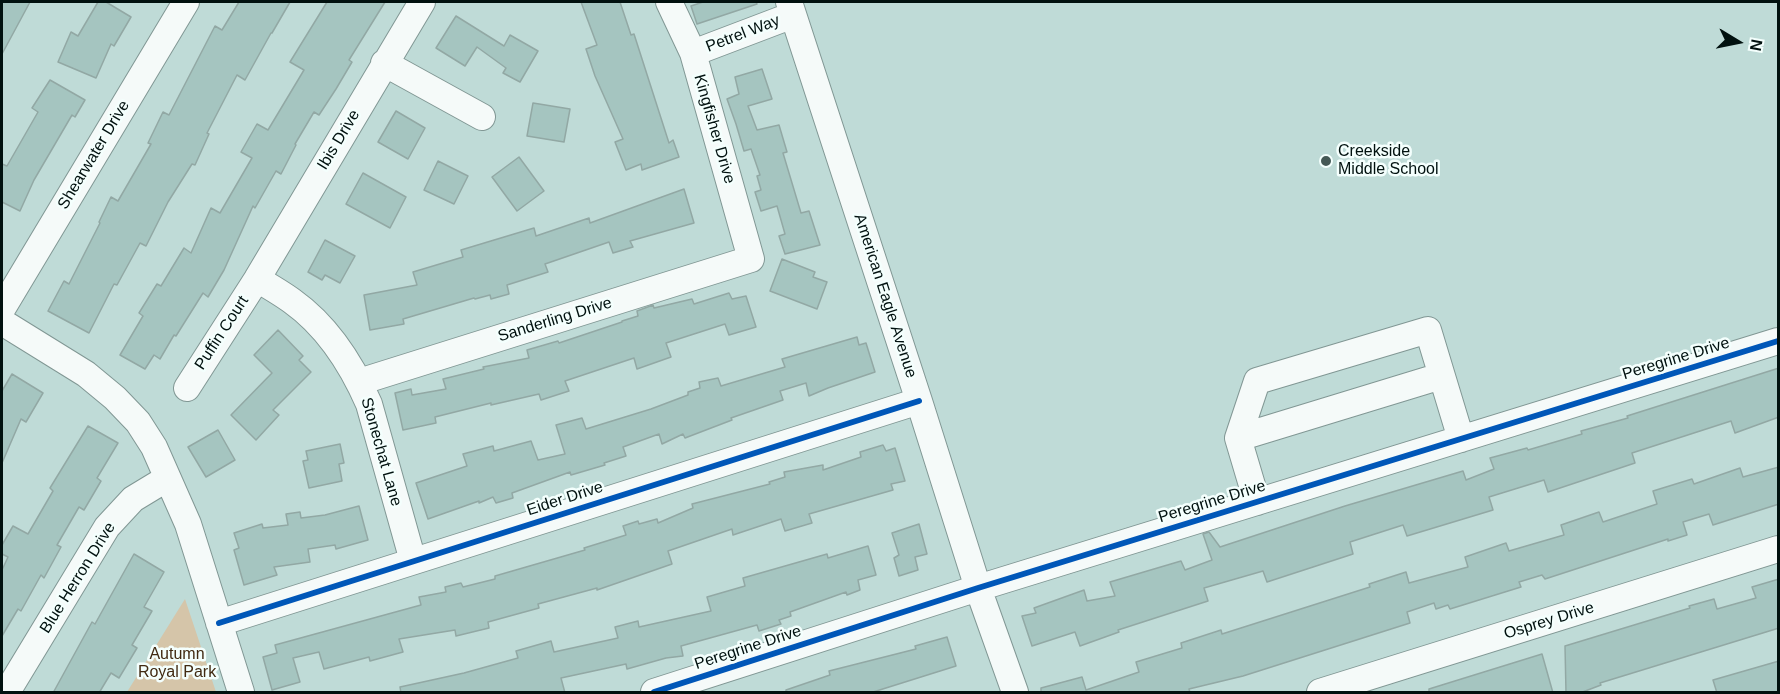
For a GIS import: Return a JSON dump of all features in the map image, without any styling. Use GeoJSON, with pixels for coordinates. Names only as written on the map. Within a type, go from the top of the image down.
{"type":"FeatureCollection","features":[{"type":"Feature","properties":{"kind":"street","name":"Shearwater Drive"},"geometry":{"type":"LineString","coordinates":[[2,309],[186,2]]}},
{"type":"Feature","properties":{"kind":"street","name":"Ibis Drive"},"geometry":{"type":"LineString","coordinates":[[257,279],[422,2]]}},
{"type":"Feature","properties":{"kind":"street","name":"Kingfisher Drive"},"geometry":{"type":"LineString","coordinates":[[669,2],[693,53],[751,259]]}},
{"type":"Feature","properties":{"kind":"street","name":"Petrel Way"},"geometry":{"type":"LineString","coordinates":[[693,53],[791,8]]}},
{"type":"Feature","properties":{"kind":"street","name":"American Eagle Avenue"},"geometry":{"type":"LineString","coordinates":[[791,8],[978,588],[1015,693]]}},
{"type":"Feature","properties":{"kind":"street"},"geometry":{"type":"LineString","coordinates":[[384,63],[482,117]]}},
{"type":"Feature","properties":{"kind":"street","name":"Sanderling Drive"},"geometry":{"type":"LineString","coordinates":[[359,382],[751,259]]}},
{"type":"Feature","properties":{"kind":"street","name":"Stonechat Lane"},"geometry":{"type":"LineString","coordinates":[[257,279],[294,302],[318,324],[337,346],[359,382],[369,404],[413,561]]}},
{"type":"Feature","properties":{"kind":"street","name":"Puffin Court"},"geometry":{"type":"LineString","coordinates":[[187,388],[257,279]]}},
{"type":"Feature","properties":{"kind":"street"},"geometry":{"type":"LineString","coordinates":[[2,322],[86,374],[115,398],[138,422],[154,447],[188,524],[241,693]]}},
{"type":"Feature","properties":{"kind":"street"},"geometry":{"type":"LineString","coordinates":[[1257,502],[1238,438],[1257,381],[1428,330],[1461,439]]}},
{"type":"Feature","properties":{"kind":"street","name":"Peregrine Drive"},"geometry":{"type":"LineString","coordinates":[[654,693],[978,588],[1779,341]]}},
{"type":"Feature","properties":{"kind":"street"},"geometry":{"type":"LineString","coordinates":[[1238,438],[1442,375]]}},
{"type":"Feature","properties":{"kind":"street","name":"Eider Drive"},"geometry":{"type":"LineString","coordinates":[[219,623],[919,400]]}},
{"type":"Feature","properties":{"kind":"street","name":"Blue Herron Drive"},"geometry":{"type":"LineString","coordinates":[[7,693],[107,527],[133,498],[166,478]]}},
{"type":"Feature","properties":{"kind":"street","name":"Osprey Drive"},"geometry":{"type":"LineString","coordinates":[[1320,693],[1779,549]]}},
{"type":"Feature","properties":{"kind":"green space","name":"Autumn Royal Park"},"geometry":{"type":"Polygon","coordinates":[[[185,599],[216,692],[127,692],[185,599]]]}},
{"type":"Feature","properties":{"kind":"building"},"geometry":{"type":"Polygon","coordinates":[[[2,2],[30,2],[2,54],[2,2]]]}},
{"type":"Feature","properties":{"kind":"building"},"geometry":{"type":"Polygon","coordinates":[[[98,2],[106,2],[131,17],[114,46],[111,44],[96,78],[58,62],[71,32],[78,36],[98,2]]]}},
{"type":"Feature","properties":{"kind":"building"},"geometry":{"type":"Polygon","coordinates":[[[239,2],[290,2],[245,80],[237,75],[207,133],[209,134],[195,165],[192,164],[168,202],[146,246],[140,243],[117,285],[114,284],[89,333],[48,311],[64,281],[69,284],[111,197],[118,201],[151,144],[148,143],[163,112],[169,115],[215,26],[222,30],[239,2]]]}},
{"type":"Feature","properties":{"kind":"building"},"geometry":{"type":"Polygon","coordinates":[[[327,2],[385,2],[349,60],[352,62],[336,89],[319,115],[314,112],[281,174],[276,171],[255,208],[253,206],[224,270],[208,297],[203,293],[160,359],[154,355],[145,369],[120,355],[143,316],[139,313],[157,284],[161,286],[184,248],[191,253],[211,208],[220,213],[252,158],[241,152],[257,124],[268,130],[304,70],[290,62],[327,2]]]}},
{"type":"Feature","properties":{"kind":"building"},"geometry":{"type":"Polygon","coordinates":[[[581,2],[620,2],[631,35],[634,34],[669,143],[673,140],[679,157],[642,170],[641,164],[626,170],[615,142],[623,139],[595,76],[586,49],[597,45],[581,2]]]}},
{"type":"Feature","properties":{"kind":"building"},"geometry":{"type":"Polygon","coordinates":[[[703,2],[756,2],[757,4],[697,24],[691,6],[703,2]]]}},
{"type":"Feature","properties":{"kind":"building"},"geometry":{"type":"Polygon","coordinates":[[[456,16],[504,46],[510,35],[538,51],[520,82],[503,73],[506,68],[477,47],[465,66],[436,48],[456,16]]]}},
{"type":"Feature","properties":{"kind":"building"},"geometry":{"type":"Polygon","coordinates":[[[762,69],[772,99],[748,106],[757,130],[779,125],[787,152],[783,153],[801,213],[809,211],[820,245],[785,254],[779,236],[785,234],[777,206],[761,211],[755,192],[761,190],[757,176],[760,175],[751,149],[744,151],[727,99],[739,94],[735,77],[762,69]]]}},
{"type":"Feature","properties":{"kind":"building"},"geometry":{"type":"Polygon","coordinates":[[[50,80],[85,100],[75,117],[72,115],[34,180],[20,211],[2,202],[2,164],[7,166],[38,112],[32,108],[50,80]]]}},
{"type":"Feature","properties":{"kind":"building"},"geometry":{"type":"Polygon","coordinates":[[[533,103],[570,109],[564,142],[527,136],[533,103]]]}},
{"type":"Feature","properties":{"kind":"building"},"geometry":{"type":"Polygon","coordinates":[[[396,111],[425,128],[408,159],[378,142],[396,111]]]}},
{"type":"Feature","properties":{"kind":"building"},"geometry":{"type":"Polygon","coordinates":[[[519,157],[544,191],[517,211],[492,177],[519,157]]]}},
{"type":"Feature","properties":{"kind":"building"},"geometry":{"type":"Polygon","coordinates":[[[438,161],[468,176],[454,204],[424,190],[438,161]]]}},
{"type":"Feature","properties":{"kind":"building"},"geometry":{"type":"Polygon","coordinates":[[[363,173],[406,197],[390,228],[346,204],[363,173]]]}},
{"type":"Feature","properties":{"kind":"building"},"geometry":{"type":"Polygon","coordinates":[[[684,189],[694,223],[630,241],[633,247],[613,253],[609,242],[545,264],[548,272],[507,285],[509,294],[491,299],[490,295],[474,298],[403,319],[404,324],[370,330],[364,295],[417,285],[413,272],[463,257],[461,250],[534,228],[536,236],[589,218],[590,223],[684,189]]]}},
{"type":"Feature","properties":{"kind":"building"},"geometry":{"type":"Polygon","coordinates":[[[325,240],[355,256],[340,283],[325,275],[322,280],[308,272],[325,240]]]}},
{"type":"Feature","properties":{"kind":"building"},"geometry":{"type":"Polygon","coordinates":[[[782,259],[815,272],[813,277],[827,282],[817,309],[770,291],[782,259]]]}},
{"type":"Feature","properties":{"kind":"building"},"geometry":{"type":"Polygon","coordinates":[[[729,293],[732,299],[746,296],[756,327],[729,335],[725,324],[666,343],[671,357],[637,369],[634,358],[565,381],[569,391],[541,400],[539,394],[491,405],[491,403],[435,417],[436,423],[403,430],[395,393],[411,389],[412,395],[446,389],[443,379],[484,369],[483,367],[529,358],[527,350],[558,341],[559,343],[622,322],[638,316],[637,311],[653,305],[654,308],[692,299],[694,304],[729,293]]]}},
{"type":"Feature","properties":{"kind":"building"},"geometry":{"type":"Polygon","coordinates":[[[278,330],[303,356],[299,360],[311,372],[273,410],[279,415],[256,440],[231,415],[272,373],[254,355],[278,330]]]}},
{"type":"Feature","properties":{"kind":"building"},"geometry":{"type":"Polygon","coordinates":[[[857,337],[859,345],[866,343],[875,372],[809,396],[806,383],[780,391],[783,400],[731,418],[732,420],[685,438],[683,434],[662,444],[659,434],[623,447],[626,456],[604,463],[605,465],[571,475],[570,472],[512,493],[513,498],[496,503],[493,497],[428,519],[416,483],[467,466],[463,454],[493,446],[494,451],[531,441],[538,460],[565,454],[556,425],[582,418],[586,429],[688,395],[688,392],[700,388],[699,382],[718,378],[721,386],[785,367],[782,359],[857,337]]]}},
{"type":"Feature","properties":{"kind":"building"},"geometry":{"type":"Polygon","coordinates":[[[1779,368],[1779,417],[1735,433],[1731,421],[1632,453],[1635,463],[1548,492],[1544,480],[1489,497],[1493,510],[1407,536],[1403,525],[1350,542],[1353,554],[1267,582],[1263,571],[1204,588],[1208,601],[1118,630],[1119,632],[1080,646],[1075,632],[1032,646],[1022,616],[1036,613],[1034,608],[1084,590],[1087,601],[1115,596],[1110,582],[1181,561],[1185,570],[1212,560],[1203,534],[1209,532],[1220,547],[1345,506],[1463,471],[1466,480],[1494,469],[1490,458],[1527,448],[1528,450],[1582,434],[1581,431],[1628,418],[1627,416],[1779,368]]]}},
{"type":"Feature","properties":{"kind":"building"},"geometry":{"type":"Polygon","coordinates":[[[12,374],[43,393],[26,422],[21,419],[2,463],[2,391],[12,374]]]}},
{"type":"Feature","properties":{"kind":"building"},"geometry":{"type":"Polygon","coordinates":[[[88,426],[118,443],[97,478],[101,481],[84,510],[79,507],[57,545],[61,547],[44,578],[41,575],[21,611],[18,609],[2,636],[2,570],[8,557],[2,554],[2,545],[13,526],[28,534],[53,491],[50,488],[88,426]]]}},
{"type":"Feature","properties":{"kind":"building"},"geometry":{"type":"Polygon","coordinates":[[[218,430],[235,460],[206,477],[188,447],[218,430]]]}},
{"type":"Feature","properties":{"kind":"building"},"geometry":{"type":"Polygon","coordinates":[[[340,444],[344,463],[339,464],[342,481],[309,488],[303,461],[308,460],[306,451],[340,444]]]}},
{"type":"Feature","properties":{"kind":"building"},"geometry":{"type":"Polygon","coordinates":[[[883,445],[886,451],[895,448],[905,481],[891,484],[893,490],[809,514],[812,523],[785,531],[781,519],[733,535],[732,529],[668,551],[672,564],[597,590],[597,588],[538,604],[539,608],[488,622],[489,628],[456,636],[455,630],[399,639],[403,652],[370,661],[369,657],[324,669],[319,652],[293,658],[300,682],[272,690],[263,657],[277,653],[275,645],[421,605],[419,597],[446,592],[445,587],[461,583],[463,587],[495,579],[495,576],[585,550],[584,548],[626,535],[623,526],[638,521],[639,524],[657,519],[658,523],[693,508],[692,504],[770,484],[769,482],[785,477],[784,472],[823,465],[823,470],[861,457],[860,452],[883,445]]]}},
{"type":"Feature","properties":{"kind":"building"},"geometry":{"type":"Polygon","coordinates":[[[1779,467],[1779,504],[1713,525],[1709,514],[1683,522],[1687,535],[1668,541],[1668,539],[1545,579],[1542,575],[1519,582],[1521,587],[1450,609],[1448,605],[1436,609],[1434,603],[1407,612],[1410,623],[1243,676],[1189,689],[1190,693],[1041,693],[1041,688],[1082,677],[1086,690],[1139,672],[1136,662],[1182,648],[1181,643],[1221,630],[1222,634],[1370,587],[1369,584],[1406,572],[1409,583],[1468,567],[1465,557],[1506,543],[1509,551],[1564,535],[1561,525],[1599,512],[1603,522],[1657,504],[1653,491],[1692,479],[1694,484],[1740,468],[1743,477],[1779,467]]]}},
{"type":"Feature","properties":{"kind":"building"},"geometry":{"type":"Polygon","coordinates":[[[359,506],[368,540],[336,549],[335,545],[308,549],[310,562],[274,567],[277,575],[244,585],[234,550],[239,548],[234,533],[262,524],[263,528],[288,525],[286,514],[300,512],[301,518],[325,515],[359,506]]]}},
{"type":"Feature","properties":{"kind":"building"},"geometry":{"type":"Polygon","coordinates":[[[919,524],[927,554],[915,557],[918,570],[899,576],[894,558],[899,555],[892,533],[919,524]]]}},
{"type":"Feature","properties":{"kind":"building"},"geometry":{"type":"Polygon","coordinates":[[[868,546],[876,575],[858,580],[860,590],[847,595],[846,592],[790,612],[791,616],[779,620],[781,624],[759,631],[757,625],[681,646],[683,656],[666,658],[627,669],[626,664],[561,678],[565,693],[401,693],[400,687],[518,658],[516,651],[551,641],[554,652],[618,638],[615,627],[638,621],[639,627],[711,611],[707,597],[745,586],[743,578],[827,554],[828,558],[868,546]]]}},
{"type":"Feature","properties":{"kind":"building"},"geometry":{"type":"Polygon","coordinates":[[[134,554],[164,572],[144,607],[152,611],[132,645],[137,648],[119,678],[111,673],[99,693],[53,693],[92,622],[95,624],[134,554]]]}},
{"type":"Feature","properties":{"kind":"building"},"geometry":{"type":"Polygon","coordinates":[[[1779,579],[1779,628],[1600,683],[1601,685],[1580,693],[1566,693],[1565,646],[1714,599],[1717,609],[1756,598],[1752,587],[1779,579]]]}},
{"type":"Feature","properties":{"kind":"building"},"geometry":{"type":"Polygon","coordinates":[[[947,637],[956,666],[870,693],[786,693],[786,690],[830,675],[829,671],[916,649],[915,646],[947,637]]]}},
{"type":"Feature","properties":{"kind":"building"},"geometry":{"type":"Polygon","coordinates":[[[1542,654],[1553,693],[1429,693],[1429,689],[1542,654]]]}},
{"type":"Feature","properties":{"kind":"building"},"geometry":{"type":"Polygon","coordinates":[[[1779,661],[1779,693],[1717,693],[1713,680],[1779,661]]]}},
{"type":"Feature","properties":{"kind":"cycle path"},"geometry":{"type":"LineString","coordinates":[[654,692],[978,588],[1778,341]]}},
{"type":"Feature","properties":{"kind":"cycle path"},"geometry":{"type":"LineString","coordinates":[[219,623],[919,401]]}},
{"type":"Feature","properties":{"kind":"place","name":"Creekside Middle School"},"geometry":{"type":"Point","coordinates":[1326,161]}}]}
